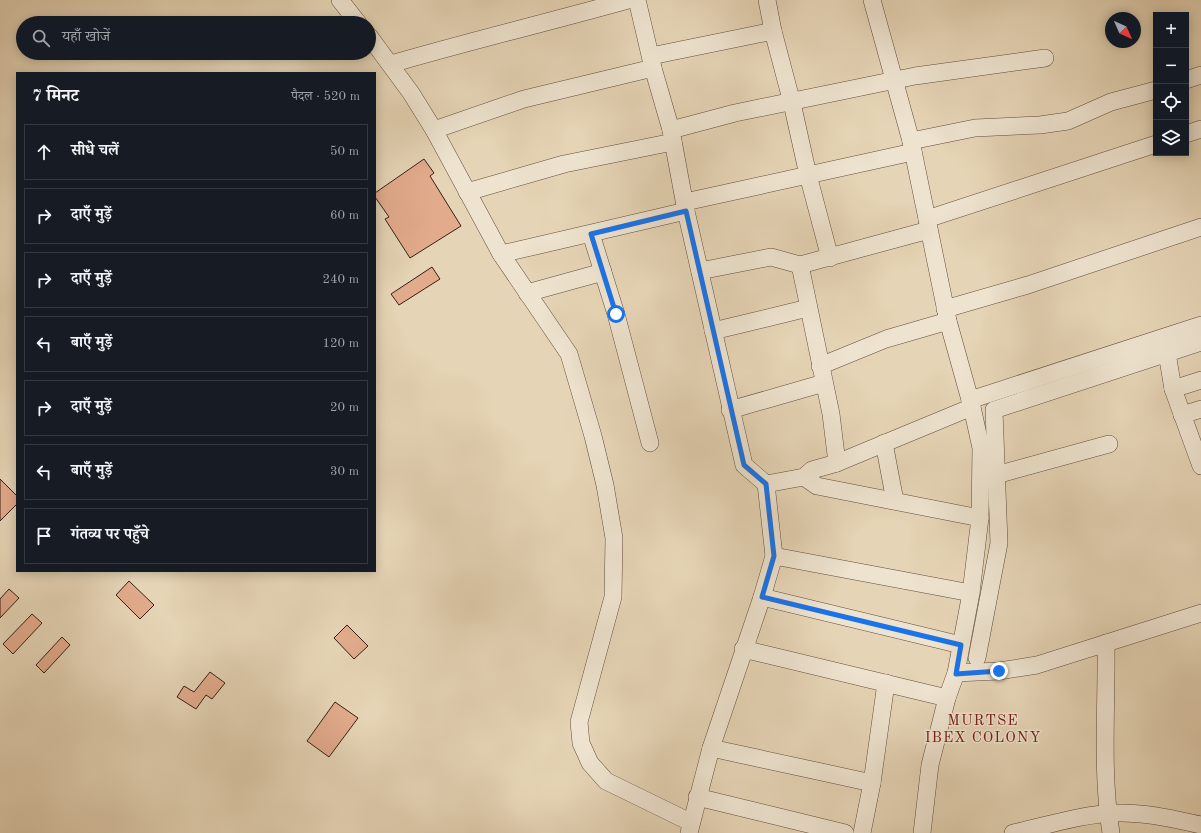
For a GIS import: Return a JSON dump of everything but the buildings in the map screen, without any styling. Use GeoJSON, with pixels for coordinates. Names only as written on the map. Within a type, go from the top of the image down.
{"type":"FeatureCollection","features":[{"type":"Feature","properties":{"kind":"street"},"geometry":{"type":"LineString","coordinates":[[391,64],[459,44],[501,35],[628,0]]}},
{"type":"Feature","properties":{"kind":"street"},"geometry":{"type":"LineString","coordinates":[[376,45],[391,64],[434,130],[501,254],[569,354],[593,436],[605,485],[614,538],[613,597],[579,722],[581,743],[590,763],[606,781],[690,828],[711,748],[762,597],[774,556],[766,484],[744,465],[730,410],[672,136],[638,4],[635,0]]}},
{"type":"Feature","properties":{"kind":"street"},"geometry":{"type":"LineString","coordinates":[[767,0],[773,31],[792,103],[808,175],[830,258]]}},
{"type":"Feature","properties":{"kind":"street"},"geometry":{"type":"LineString","coordinates":[[872,0],[912,147],[947,315],[971,404],[981,448],[980,518],[971,593],[956,674],[947,698],[930,765],[922,833]]}},
{"type":"Feature","properties":{"kind":"street"},"geometry":{"type":"LineString","coordinates":[[347,2],[354,16]]}},
{"type":"Feature","properties":{"kind":"street"},"geometry":{"type":"LineString","coordinates":[[434,130],[524,99],[652,62],[773,31]]}},
{"type":"Feature","properties":{"kind":"street"},"geometry":{"type":"LineString","coordinates":[[467,192],[564,164],[672,136],[734,113],[792,103],[895,80],[1045,58]]}},
{"type":"Feature","properties":{"kind":"street"},"geometry":{"type":"LineString","coordinates":[[1189,79],[1201,75]]}},
{"type":"Feature","properties":{"kind":"street"},"geometry":{"type":"LineString","coordinates":[[501,254],[591,234],[686,207],[912,147],[975,128],[1040,125],[1068,121],[1111,102],[1153,91]]}},
{"type":"Feature","properties":{"kind":"street"},"geometry":{"type":"LineString","coordinates":[[1189,133],[1201,129]]}},
{"type":"Feature","properties":{"kind":"street"},"geometry":{"type":"LineString","coordinates":[[700,271],[771,257],[800,265],[830,258],[1153,145]]}},
{"type":"Feature","properties":{"kind":"street"},"geometry":{"type":"LineString","coordinates":[[820,366],[947,315],[1034,283],[1201,227]]}},
{"type":"Feature","properties":{"kind":"street"},"geometry":{"type":"LineString","coordinates":[[591,234],[616,314],[650,443]]}},
{"type":"Feature","properties":{"kind":"street"},"geometry":{"type":"LineString","coordinates":[[800,265],[831,414],[837,463]]}},
{"type":"Feature","properties":{"kind":"street"},"geometry":{"type":"LineString","coordinates":[[527,293],[603,272]]}},
{"type":"Feature","properties":{"kind":"street"},"geometry":{"type":"LineString","coordinates":[[713,331],[808,308]]}},
{"type":"Feature","properties":{"kind":"street"},"geometry":{"type":"LineString","coordinates":[[766,484],[804,477],[812,470],[837,463],[884,444],[971,404],[1201,325]]}},
{"type":"Feature","properties":{"kind":"street"},"geometry":{"type":"LineString","coordinates":[[977,658],[999,543],[994,410],[1201,342]]}},
{"type":"Feature","properties":{"kind":"street"},"geometry":{"type":"LineString","coordinates":[[1167,353],[1173,389],[1182,415],[1196,441],[1201,466]]}},
{"type":"Feature","properties":{"kind":"street"},"geometry":{"type":"LineString","coordinates":[[1173,389],[1201,380]]}},
{"type":"Feature","properties":{"kind":"street"},"geometry":{"type":"LineString","coordinates":[[730,410],[824,383]]}},
{"type":"Feature","properties":{"kind":"street"},"geometry":{"type":"LineString","coordinates":[[1182,415],[1201,409]]}},
{"type":"Feature","properties":{"kind":"street"},"geometry":{"type":"LineString","coordinates":[[884,444],[895,501]]}},
{"type":"Feature","properties":{"kind":"street"},"geometry":{"type":"LineString","coordinates":[[996,475],[1109,444]]}},
{"type":"Feature","properties":{"kind":"street"},"geometry":{"type":"LineString","coordinates":[[804,477],[817,486],[980,518]]}},
{"type":"Feature","properties":{"kind":"street"},"geometry":{"type":"LineString","coordinates":[[774,556],[971,593]]}},
{"type":"Feature","properties":{"kind":"street"},"geometry":{"type":"LineString","coordinates":[[762,597],[961,645]]}},
{"type":"Feature","properties":{"kind":"street"},"geometry":{"type":"LineString","coordinates":[[956,674],[999,671],[1037,665],[1201,613]]}},
{"type":"Feature","properties":{"kind":"street"},"geometry":{"type":"LineString","coordinates":[[1106,643],[1108,814],[1111,833]]}},
{"type":"Feature","properties":{"kind":"street"},"geometry":{"type":"LineString","coordinates":[[744,649],[947,698]]}},
{"type":"Feature","properties":{"kind":"street"},"geometry":{"type":"LineString","coordinates":[[862,833],[872,783],[886,683]]}},
{"type":"Feature","properties":{"kind":"street"},"geometry":{"type":"LineString","coordinates":[[711,748],[872,783]]}},
{"type":"Feature","properties":{"kind":"street"},"geometry":{"type":"LineString","coordinates":[[697,798],[845,833]]}},
{"type":"Feature","properties":{"kind":"street"},"geometry":{"type":"LineString","coordinates":[[1013,833],[1108,814],[1158,816],[1201,825]]}},
{"type":"Feature","properties":{"kind":"district","name":"MURTSE IBEX COLONY"},"geometry":{"type":"Point","coordinates":[983,728]}},
{"type":"Feature","properties":{"kind":"route"},"geometry":{"type":"LineString","coordinates":[[616,314],[591,234],[686,211],[730,410],[744,465],[766,484],[774,556],[762,597],[961,645],[956,674],[999,671]]}}]}
